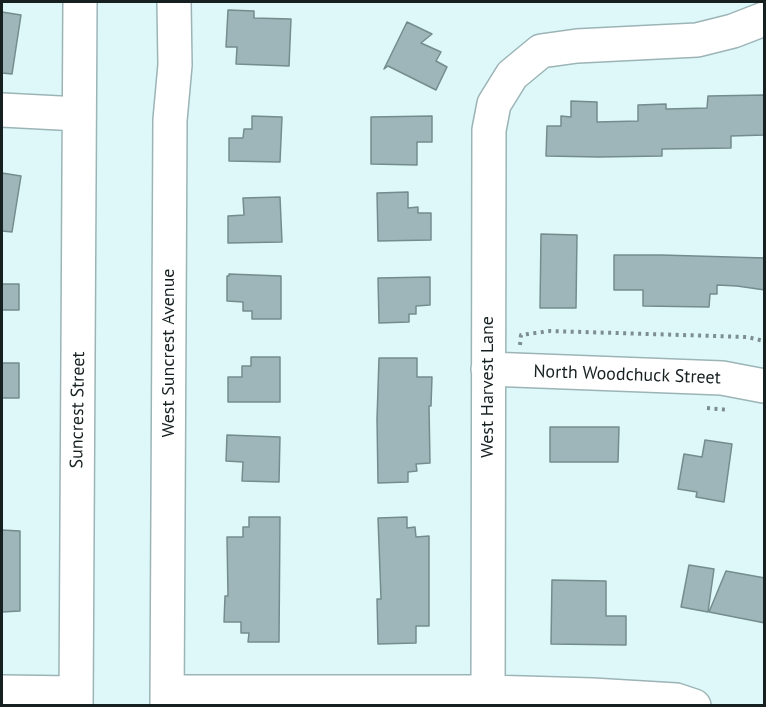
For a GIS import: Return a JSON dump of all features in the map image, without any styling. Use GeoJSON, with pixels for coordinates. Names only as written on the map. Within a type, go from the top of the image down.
{"type":"FeatureCollection","features":[{"type":"Feature","properties":{"kind":"street"},"geometry":{"type":"LineString","coordinates":[[2,110],[79,114],[80,2]]}},
{"type":"Feature","properties":{"kind":"street","name":"West Suncrest Avenue"},"geometry":{"type":"LineString","coordinates":[[167,699],[170,132],[175,65],[174,2]]}},
{"type":"Feature","properties":{"kind":"street","name":"West Harvest Lane"},"geometry":{"type":"LineString","coordinates":[[488,699],[489,130],[494,104],[512,75],[541,51],[578,46],[697,40],[733,31],[765,19]]}},
{"type":"Feature","properties":{"kind":"street","name":"Suncrest Street"},"geometry":{"type":"LineString","coordinates":[[75,699],[79,114]]}},
{"type":"Feature","properties":{"kind":"street","name":"North Woodchuck Street"},"geometry":{"type":"LineString","coordinates":[[488,369],[722,378],[765,386]]}},
{"type":"Feature","properties":{"kind":"street"},"geometry":{"type":"LineString","coordinates":[[2,692],[75,699]]}},
{"type":"Feature","properties":{"kind":"street"},"geometry":{"type":"LineString","coordinates":[[167,699],[488,699],[592,695],[676,700],[694,705]]}},
{"type":"Feature","properties":{"kind":"building"},"geometry":{"type":"Polygon","coordinates":[[[228,10],[254,11],[254,18],[291,19],[289,66],[236,64],[237,47],[226,47],[228,10]]]}},
{"type":"Feature","properties":{"kind":"building"},"geometry":{"type":"Polygon","coordinates":[[[2,12],[21,15],[12,74],[2,73],[2,12]]]}},
{"type":"Feature","properties":{"kind":"building"},"geometry":{"type":"Polygon","coordinates":[[[407,22],[432,34],[421,43],[441,52],[436,61],[447,67],[436,90],[388,66],[384,69],[407,22]]]}},
{"type":"Feature","properties":{"kind":"building"},"geometry":{"type":"Polygon","coordinates":[[[765,95],[765,135],[731,136],[731,148],[662,149],[662,156],[546,156],[547,126],[561,126],[561,116],[571,117],[571,101],[597,102],[597,122],[638,121],[638,105],[666,104],[666,109],[707,108],[708,96],[765,95]]]}},
{"type":"Feature","properties":{"kind":"building"},"geometry":{"type":"Polygon","coordinates":[[[252,116],[282,117],[280,162],[229,161],[229,138],[243,138],[244,129],[252,129],[252,116]]]}},
{"type":"Feature","properties":{"kind":"building"},"geometry":{"type":"Polygon","coordinates":[[[432,116],[432,142],[417,142],[417,165],[371,164],[371,117],[432,116]]]}},
{"type":"Feature","properties":{"kind":"building"},"geometry":{"type":"Polygon","coordinates":[[[2,173],[21,176],[12,232],[2,231],[2,173]]]}},
{"type":"Feature","properties":{"kind":"building"},"geometry":{"type":"Polygon","coordinates":[[[408,192],[408,208],[418,207],[418,213],[431,213],[431,240],[378,241],[377,193],[408,192]]]}},
{"type":"Feature","properties":{"kind":"building"},"geometry":{"type":"Polygon","coordinates":[[[280,197],[282,242],[228,243],[228,216],[244,215],[243,198],[280,197]]]}},
{"type":"Feature","properties":{"kind":"building"},"geometry":{"type":"Polygon","coordinates":[[[541,234],[577,235],[576,308],[540,308],[541,234]]]}},
{"type":"Feature","properties":{"kind":"building"},"geometry":{"type":"Polygon","coordinates":[[[614,255],[765,258],[765,290],[717,285],[717,294],[710,294],[709,307],[643,306],[643,290],[614,290],[614,255]]]}},
{"type":"Feature","properties":{"kind":"building"},"geometry":{"type":"Polygon","coordinates":[[[229,274],[281,276],[281,319],[252,319],[252,311],[243,311],[243,302],[227,301],[227,276],[229,274]]]}},
{"type":"Feature","properties":{"kind":"building"},"geometry":{"type":"Polygon","coordinates":[[[430,277],[430,305],[416,306],[416,314],[409,314],[409,322],[379,323],[378,278],[430,277]]]}},
{"type":"Feature","properties":{"kind":"building"},"geometry":{"type":"Polygon","coordinates":[[[2,284],[19,284],[19,310],[2,310],[2,284]]]}},
{"type":"Feature","properties":{"kind":"building"},"geometry":{"type":"Polygon","coordinates":[[[251,357],[280,357],[280,402],[228,402],[228,377],[242,377],[242,366],[251,366],[251,357]]]}},
{"type":"Feature","properties":{"kind":"building"},"geometry":{"type":"Polygon","coordinates":[[[379,358],[417,358],[417,377],[432,377],[431,406],[429,406],[430,463],[416,464],[417,471],[408,472],[408,482],[378,483],[379,358]]]}},
{"type":"Feature","properties":{"kind":"building"},"geometry":{"type":"Polygon","coordinates":[[[2,363],[19,363],[19,398],[2,398],[2,363]]]}},
{"type":"Feature","properties":{"kind":"building"},"geometry":{"type":"Polygon","coordinates":[[[550,427],[619,427],[618,462],[550,462],[550,427]]]}},
{"type":"Feature","properties":{"kind":"building"},"geometry":{"type":"Polygon","coordinates":[[[227,435],[280,437],[279,482],[242,481],[243,462],[226,461],[227,435]]]}},
{"type":"Feature","properties":{"kind":"building"},"geometry":{"type":"Polygon","coordinates":[[[705,440],[732,444],[724,502],[696,497],[697,492],[678,489],[684,454],[702,457],[705,440]]]}},
{"type":"Feature","properties":{"kind":"building"},"geometry":{"type":"Polygon","coordinates":[[[249,517],[280,517],[279,642],[248,642],[249,633],[241,633],[241,622],[224,622],[225,596],[228,596],[227,537],[243,537],[243,527],[249,527],[249,517]]]}},
{"type":"Feature","properties":{"kind":"building"},"geometry":{"type":"Polygon","coordinates":[[[407,517],[407,528],[415,527],[416,537],[429,536],[429,626],[416,626],[416,643],[378,644],[377,599],[381,599],[378,518],[407,517]]]}},
{"type":"Feature","properties":{"kind":"building"},"geometry":{"type":"Polygon","coordinates":[[[2,530],[20,531],[20,611],[2,612],[2,530]]]}},
{"type":"Feature","properties":{"kind":"building"},"geometry":{"type":"Polygon","coordinates":[[[689,565],[714,569],[708,612],[681,607],[689,565]]]}},
{"type":"Feature","properties":{"kind":"building"},"geometry":{"type":"Polygon","coordinates":[[[726,571],[765,578],[765,623],[709,612],[726,571]]]}},
{"type":"Feature","properties":{"kind":"building"},"geometry":{"type":"Polygon","coordinates":[[[552,580],[606,581],[606,616],[626,616],[626,645],[551,644],[552,580]]]}}]}
